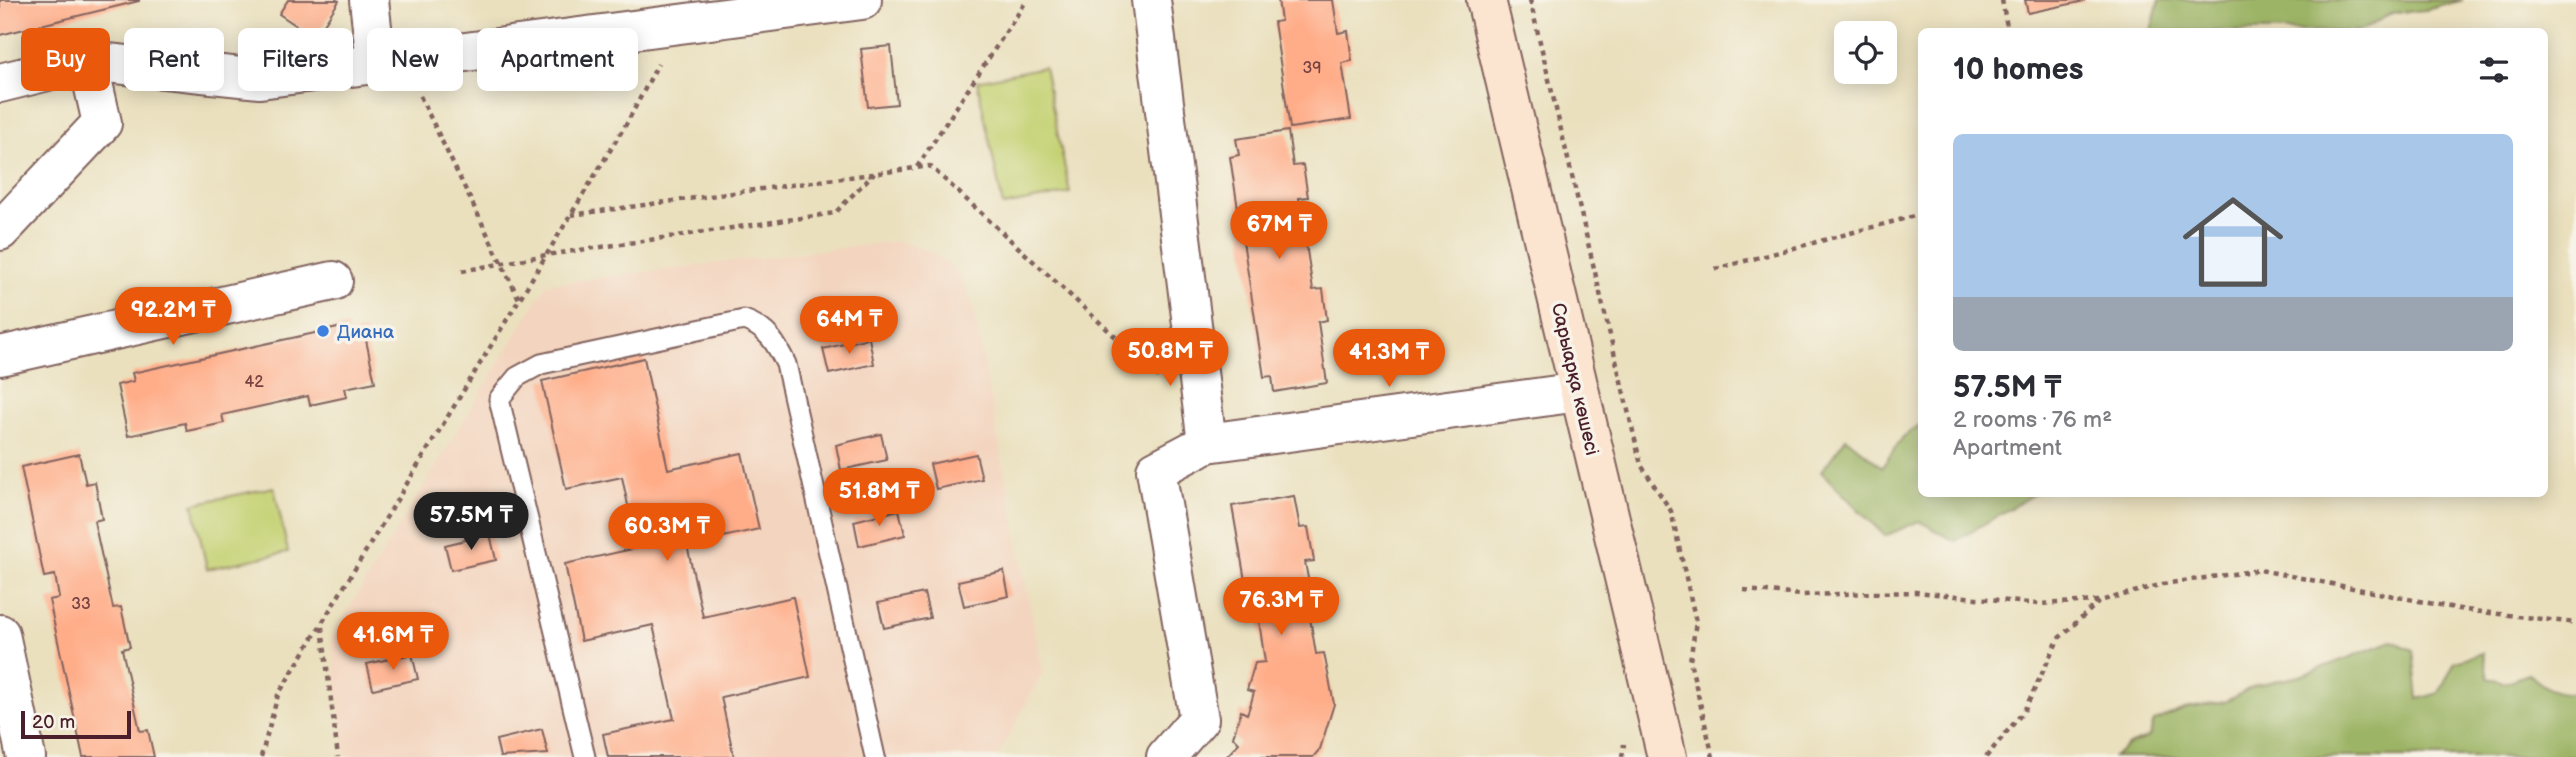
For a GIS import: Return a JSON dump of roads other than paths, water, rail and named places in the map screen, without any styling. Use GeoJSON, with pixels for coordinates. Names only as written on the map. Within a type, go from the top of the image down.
{"type":"FeatureCollection","features":[{"type":"Feature","properties":{"kind":"street"},"geometry":{"type":"LineString","coordinates":[[369,0],[378,28]]}},
{"type":"Feature","properties":{"kind":"street"},"geometry":{"type":"LineString","coordinates":[[463,52],[862,0]]}},
{"type":"Feature","properties":{"kind":"street"},"geometry":{"type":"LineString","coordinates":[[1151,0],[1205,430]]}},
{"type":"Feature","properties":{"kind":"street","name":"Сарыарқа көшесі"},"geometry":{"type":"LineString","coordinates":[[1486,0],[1667,757]]}},
{"type":"Feature","properties":{"kind":"street"},"geometry":{"type":"LineString","coordinates":[[110,63],[260,79],[367,65]]}},
{"type":"Feature","properties":{"kind":"street"},"geometry":{"type":"LineString","coordinates":[[0,83],[21,78]]}},
{"type":"Feature","properties":{"kind":"street"},"geometry":{"type":"LineString","coordinates":[[0,231],[102,123],[95,91]]}},
{"type":"Feature","properties":{"kind":"street"},"geometry":{"type":"LineString","coordinates":[[0,356],[333,281]]}},
{"type":"Feature","properties":{"kind":"street"},"geometry":{"type":"LineString","coordinates":[[1166,757],[1199,719],[1156,470],[1205,430],[1578,392]]}},
{"type":"Feature","properties":{"kind":"street"},"geometry":{"type":"LineString","coordinates":[[0,634],[26,757]]}},
{"type":"Feature","properties":{"kind":"lane"},"geometry":{"type":"LineString","coordinates":[[585,757],[499,399],[517,377],[541,364],[744,320],[758,325],[775,341],[786,364],[875,757]]}},
{"type":"Feature","properties":{"kind":"place","name":"Диана"},"geometry":{"type":"Point","coordinates":[323,331]}}]}
